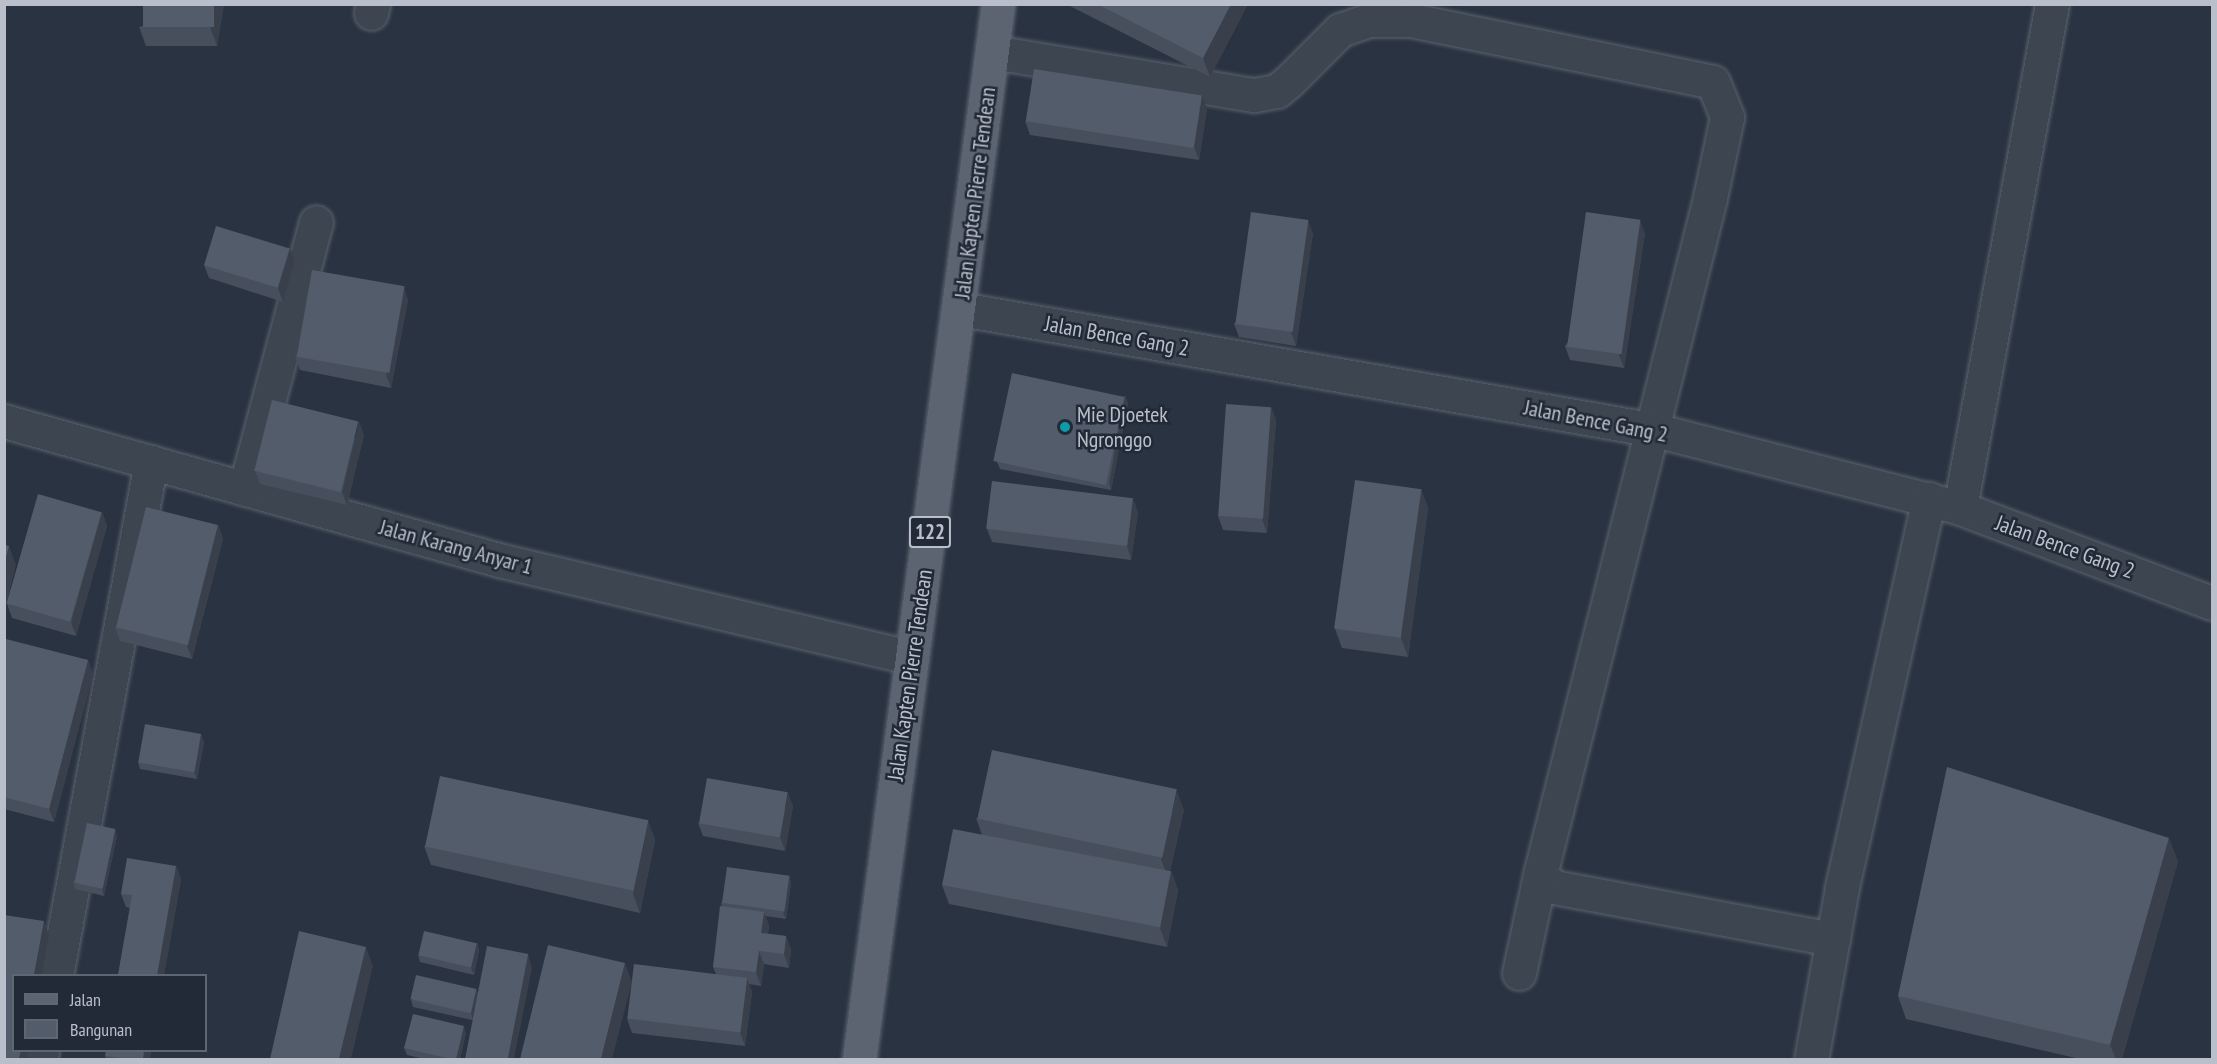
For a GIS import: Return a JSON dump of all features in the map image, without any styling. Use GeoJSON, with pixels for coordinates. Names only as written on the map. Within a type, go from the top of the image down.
{"type":"FeatureCollection","features":[{"type":"Feature","properties":{"kind":"main road","name":"Jalan Kapten Pierre Tendean"},"geometry":{"type":"LineString","coordinates":[[859,1059],[912,658],[962,309],[998,4]]}},
{"type":"Feature","properties":{"kind":"street"},"geometry":{"type":"LineString","coordinates":[[1811,1059],[1833,939],[1945,504],[2052,4]]}},
{"type":"Feature","properties":{"kind":"street"},"geometry":{"type":"LineString","coordinates":[[993,52],[1254,95],[1277,91],[1340,30],[1369,20],[1411,20],[1713,82],[1727,117],[1655,430],[1540,874],[1519,973]]}},
{"type":"Feature","properties":{"kind":"street"},"geometry":{"type":"LineString","coordinates":[[245,489],[316,222]]}},
{"type":"Feature","properties":{"kind":"street","name":"Jalan Bence Gang 2"},"geometry":{"type":"LineString","coordinates":[[962,309],[1655,430],[1945,504],[2212,603]]}},
{"type":"Feature","properties":{"kind":"street","name":"Jalan Karang Anyar 1"},"geometry":{"type":"LineString","coordinates":[[4,421],[499,560],[912,658]]}},
{"type":"Feature","properties":{"kind":"street"},"geometry":{"type":"LineString","coordinates":[[56,974],[151,462]]}},
{"type":"Feature","properties":{"kind":"street"},"geometry":{"type":"LineString","coordinates":[[1540,874],[1554,887],[1833,939]]}},
{"type":"Feature","properties":{"kind":"building"},"geometry":{"type":"Polygon","coordinates":[[[143,4],[214,4],[214,27],[143,27],[143,4]]]}},
{"type":"Feature","properties":{"kind":"building"},"geometry":{"type":"Polygon","coordinates":[[[1097,4],[1231,4],[1203,58],[1097,4]]]}},
{"type":"Feature","properties":{"kind":"building"},"geometry":{"type":"Polygon","coordinates":[[[1034,69],[1202,96],[1194,148],[1026,121],[1034,69]]]}},
{"type":"Feature","properties":{"kind":"building"},"geometry":{"type":"Polygon","coordinates":[[[1251,212],[1308,220],[1293,332],[1235,324],[1251,212]]]}},
{"type":"Feature","properties":{"kind":"building"},"geometry":{"type":"Polygon","coordinates":[[[1586,212],[1640,220],[1622,354],[1567,347],[1586,212]]]}},
{"type":"Feature","properties":{"kind":"building"},"geometry":{"type":"Polygon","coordinates":[[[216,226],[290,249],[278,288],[204,265],[216,226]]]}},
{"type":"Feature","properties":{"kind":"building"},"geometry":{"type":"Polygon","coordinates":[[[312,270],[405,286],[389,373],[297,357],[312,270]]]}},
{"type":"Feature","properties":{"kind":"building","name":"Mie Djoetek Ngronggo"},"geometry":{"type":"Polygon","coordinates":[[[1012,373],[1124,397],[1106,485],[993,461],[1012,373]]]}},
{"type":"Feature","properties":{"kind":"building"},"geometry":{"type":"Polygon","coordinates":[[[272,400],[358,422],[341,492],[254,471],[272,400]]]}},
{"type":"Feature","properties":{"kind":"building"},"geometry":{"type":"Polygon","coordinates":[[[1226,404],[1271,407],[1263,519],[1218,516],[1226,404]]]}},
{"type":"Feature","properties":{"kind":"building"},"geometry":{"type":"Polygon","coordinates":[[[1355,480],[1421,489],[1400,638],[1334,629],[1355,480]]]}},
{"type":"Feature","properties":{"kind":"building"},"geometry":{"type":"Polygon","coordinates":[[[992,481],[1133,498],[1127,546],[986,529],[992,481]]]}},
{"type":"Feature","properties":{"kind":"building"},"geometry":{"type":"Polygon","coordinates":[[[38,494],[101,512],[70,622],[7,604],[38,494]]]}},
{"type":"Feature","properties":{"kind":"building"},"geometry":{"type":"Polygon","coordinates":[[[146,507],[218,525],[188,645],[116,627],[146,507]]]}},
{"type":"Feature","properties":{"kind":"building"},"geometry":{"type":"Polygon","coordinates":[[[4,545],[9,546],[4,565],[4,545]]]}},
{"type":"Feature","properties":{"kind":"building"},"geometry":{"type":"Polygon","coordinates":[[[6,639],[88,660],[49,809],[4,797],[4,643],[6,639]]]}},
{"type":"Feature","properties":{"kind":"building"},"geometry":{"type":"Polygon","coordinates":[[[145,724],[201,734],[194,772],[138,762],[145,724]]]}},
{"type":"Feature","properties":{"kind":"building"},"geometry":{"type":"Polygon","coordinates":[[[992,750],[1177,789],[1162,858],[977,818],[992,750]]]}},
{"type":"Feature","properties":{"kind":"building"},"geometry":{"type":"Polygon","coordinates":[[[1947,767],[2169,838],[2110,1045],[1898,996],[1947,767]]]}},
{"type":"Feature","properties":{"kind":"building"},"geometry":{"type":"Polygon","coordinates":[[[440,776],[648,820],[633,891],[425,846],[440,776]]]}},
{"type":"Feature","properties":{"kind":"building"},"geometry":{"type":"Polygon","coordinates":[[[707,778],[788,792],[780,838],[699,823],[707,778]]]}},
{"type":"Feature","properties":{"kind":"building"},"geometry":{"type":"Polygon","coordinates":[[[87,823],[115,829],[103,889],[74,883],[87,823]]]}},
{"type":"Feature","properties":{"kind":"building"},"geometry":{"type":"Polygon","coordinates":[[[953,829],[1171,871],[1160,927],[942,885],[953,829]]]}},
{"type":"Feature","properties":{"kind":"building"},"geometry":{"type":"Polygon","coordinates":[[[127,858],[176,866],[157,974],[118,974],[132,895],[121,894],[127,858]]]}},
{"type":"Feature","properties":{"kind":"building"},"geometry":{"type":"Polygon","coordinates":[[[727,867],[789,876],[784,911],[722,903],[727,867]]]}},
{"type":"Feature","properties":{"kind":"building"},"geometry":{"type":"Polygon","coordinates":[[[720,906],[764,912],[761,933],[786,936],[784,954],[759,951],[756,972],[713,967],[720,906]]]}},
{"type":"Feature","properties":{"kind":"building"},"geometry":{"type":"Polygon","coordinates":[[[4,915],[44,921],[34,974],[12,974],[12,1052],[21,1052],[19,1059],[4,1059],[4,915]]]}},
{"type":"Feature","properties":{"kind":"building"},"geometry":{"type":"Polygon","coordinates":[[[299,931],[366,947],[339,1059],[270,1059],[299,931]]]}},
{"type":"Feature","properties":{"kind":"building"},"geometry":{"type":"Polygon","coordinates":[[[424,931],[477,943],[471,968],[418,955],[424,931]]]}},
{"type":"Feature","properties":{"kind":"building"},"geometry":{"type":"Polygon","coordinates":[[[548,945],[625,963],[601,1059],[520,1059],[548,945]]]}},
{"type":"Feature","properties":{"kind":"building"},"geometry":{"type":"Polygon","coordinates":[[[487,946],[528,954],[508,1060],[465,1059],[487,946]]]}},
{"type":"Feature","properties":{"kind":"building"},"geometry":{"type":"Polygon","coordinates":[[[634,964],[747,978],[740,1032],[627,1019],[634,964]]]}},
{"type":"Feature","properties":{"kind":"building"},"geometry":{"type":"Polygon","coordinates":[[[416,975],[476,989],[471,1013],[410,999],[416,975]]]}},
{"type":"Feature","properties":{"kind":"building"},"geometry":{"type":"Polygon","coordinates":[[[413,1014],[464,1026],[456,1059],[404,1048],[413,1014]]]}},
{"type":"Feature","properties":{"kind":"building"},"geometry":{"type":"Polygon","coordinates":[[[106,1052],[144,1052],[143,1059],[105,1056],[106,1052]]]}},
{"type":"Feature","properties":{"kind":"place","name":"Mie Djoetek Ngronggo"},"geometry":{"type":"Point","coordinates":[1065,427]}}]}
